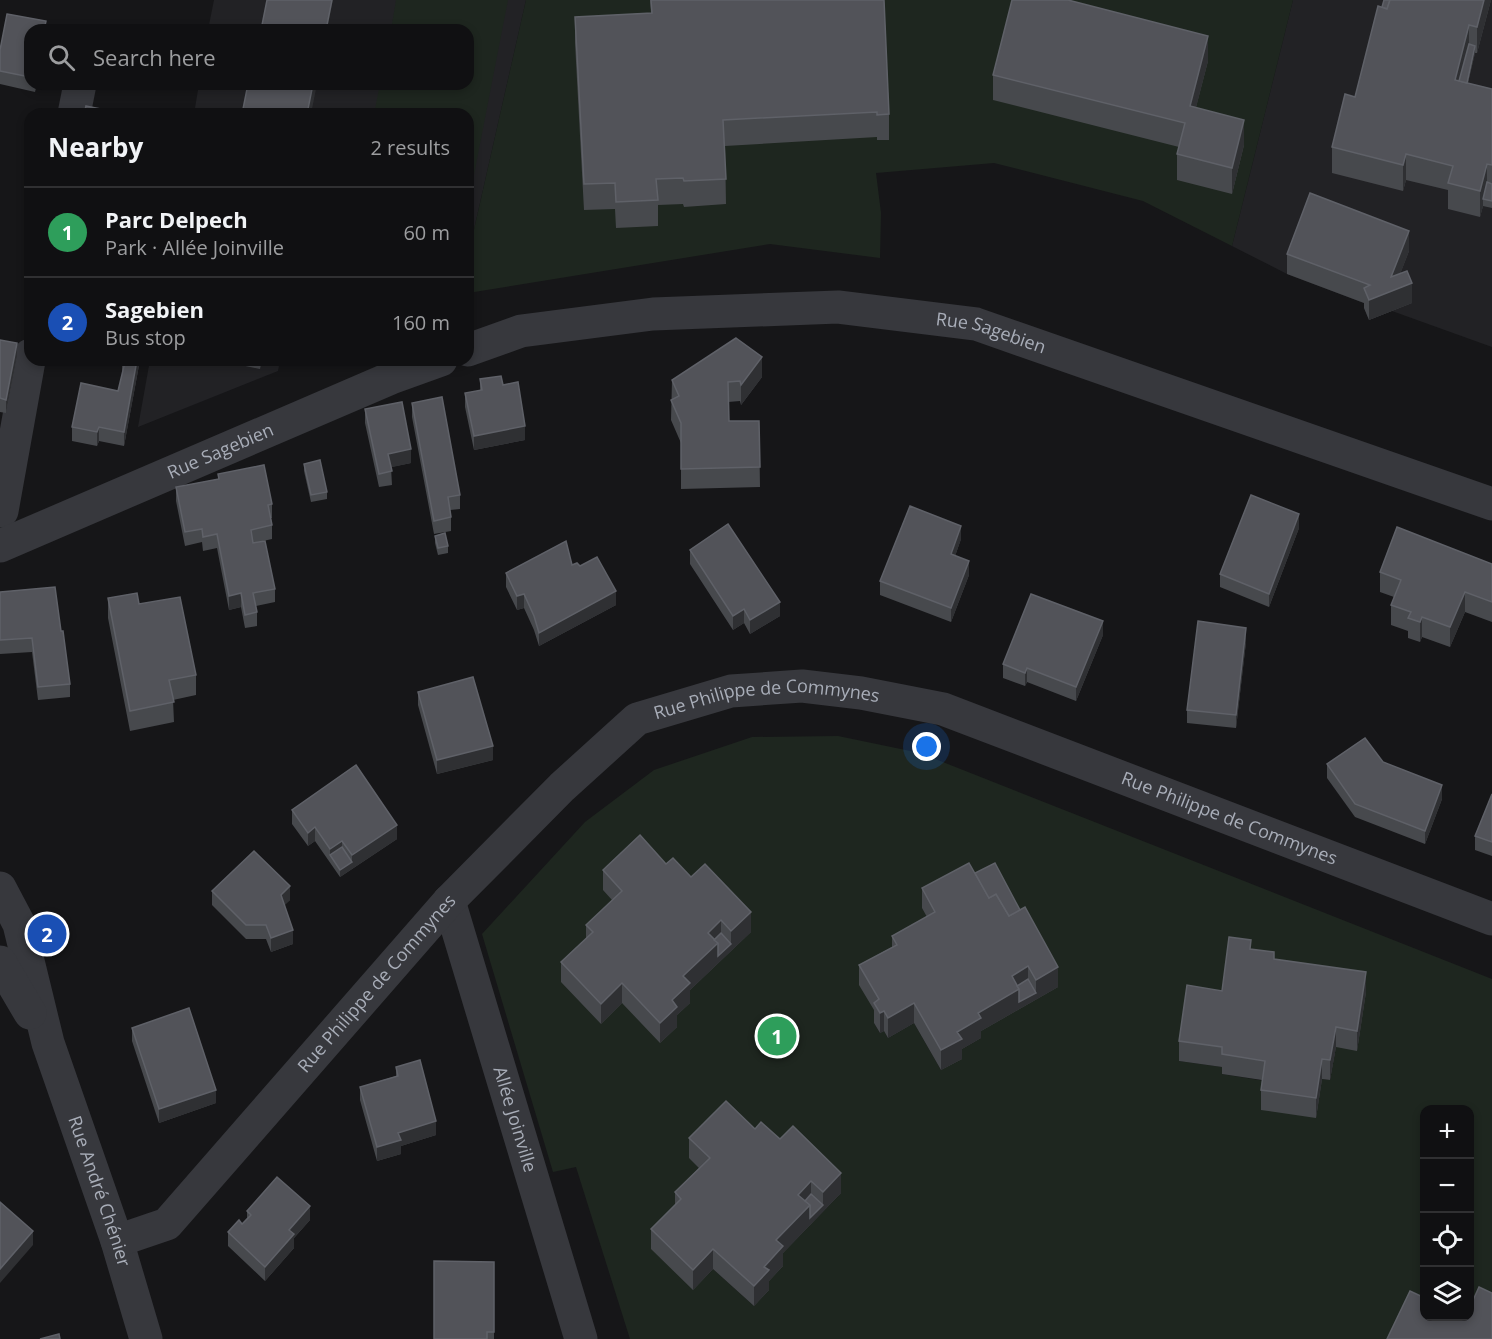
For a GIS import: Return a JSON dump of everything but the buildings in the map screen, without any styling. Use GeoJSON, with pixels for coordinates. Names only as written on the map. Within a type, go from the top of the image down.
{"type":"FeatureCollection","features":[{"type":"Feature","properties":{"kind":"street"},"geometry":{"type":"LineString","coordinates":[[75,108],[79,90]]}},
{"type":"Feature","properties":{"kind":"street","name":"Rue Sagebien"},"geometry":{"type":"LineString","coordinates":[[474,348],[521,331],[653,314],[838,306],[976,324],[1492,504]]}},
{"type":"Feature","properties":{"kind":"street"},"geometry":{"type":"LineString","coordinates":[[28,366],[1,510],[32,534]]}},
{"type":"Feature","properties":{"kind":"street","name":"Rue Sagebien"},"geometry":{"type":"LineString","coordinates":[[0,546],[391,378],[424,366]]}},
{"type":"Feature","properties":{"kind":"street","name":"Rue Philippe de Commynes"},"geometry":{"type":"LineString","coordinates":[[117,1241],[166,1224],[449,901],[562,787],[638,719],[730,691],[802,686],[861,693],[943,709],[1492,919]]}},
{"type":"Feature","properties":{"kind":"street","name":"Rue André Chénier"},"geometry":{"type":"LineString","coordinates":[[0,888],[19,924],[48,1043],[117,1241],[146,1339]]}},
{"type":"Feature","properties":{"kind":"street","name":"Allée Joinville"},"geometry":{"type":"LineString","coordinates":[[449,901],[581,1339]]}},
{"type":"Feature","properties":{"kind":"street","name":"Rue André Chénier"},"geometry":{"type":"LineString","coordinates":[[0,962],[48,1043]]}},
{"type":"Feature","properties":{"kind":"shaded area"},"geometry":{"type":"Polygon","coordinates":[[[214,0],[526,0],[474,230],[474,108],[195,108],[198,90],[474,90],[474,24],[209,24],[214,0]]]}},
{"type":"Feature","properties":{"kind":"shaded area"},"geometry":{"type":"Polygon","coordinates":[[[396,0],[508,0],[474,175],[474,108],[375,108],[379,90],[474,90],[474,24],[392,24],[396,0]]]}},
{"type":"Feature","properties":{"kind":"shaded area"},"geometry":{"type":"Polygon","coordinates":[[[526,0],[1293,0],[1232,246],[1143,201],[994,163],[876,173],[881,213],[880,258],[770,244],[474,292],[474,230],[526,0]]]}},
{"type":"Feature","properties":{"kind":"shaded area"},"geometry":{"type":"Polygon","coordinates":[[[1293,0],[1492,0],[1492,347],[1392,311],[1369,320],[1364,308],[1369,305],[1287,274],[1232,246],[1293,0]]]}},
{"type":"Feature","properties":{"kind":"shaded area"},"geometry":{"type":"Polygon","coordinates":[[[149,366],[279,366],[278,371],[138,427],[149,366]]]}},
{"type":"Feature","properties":{"kind":"shaded area"},"geometry":{"type":"Polygon","coordinates":[[[838,736],[920,753],[1492,979],[1492,1313],[1468,1330],[1396,1339],[630,1339],[576,1167],[553,1172],[482,934],[585,822],[654,770],[752,737],[838,736]],[[622,910],[600,1024],[622,1003],[672,1020],[689,1003],[683,996],[751,932],[622,910]],[[935,932],[879,1019],[874,1023],[880,1033],[884,1031],[888,1038],[914,1023],[941,1070],[957,1052],[981,1038],[935,932]],[[1222,1011],[1179,1061],[1222,1067],[1222,1074],[1265,1081],[1330,1080],[1336,1047],[1222,1011]],[[710,1178],[693,1289],[713,1269],[754,1306],[776,1260],[841,1193],[710,1178]]]}},
{"type":"Feature","properties":{"kind":"place","name":"Sagebien"},"geometry":{"type":"Point","coordinates":[47,934]}},
{"type":"Feature","properties":{"kind":"place","name":"Parc Delpech"},"geometry":{"type":"Point","coordinates":[777,1036]}}]}
